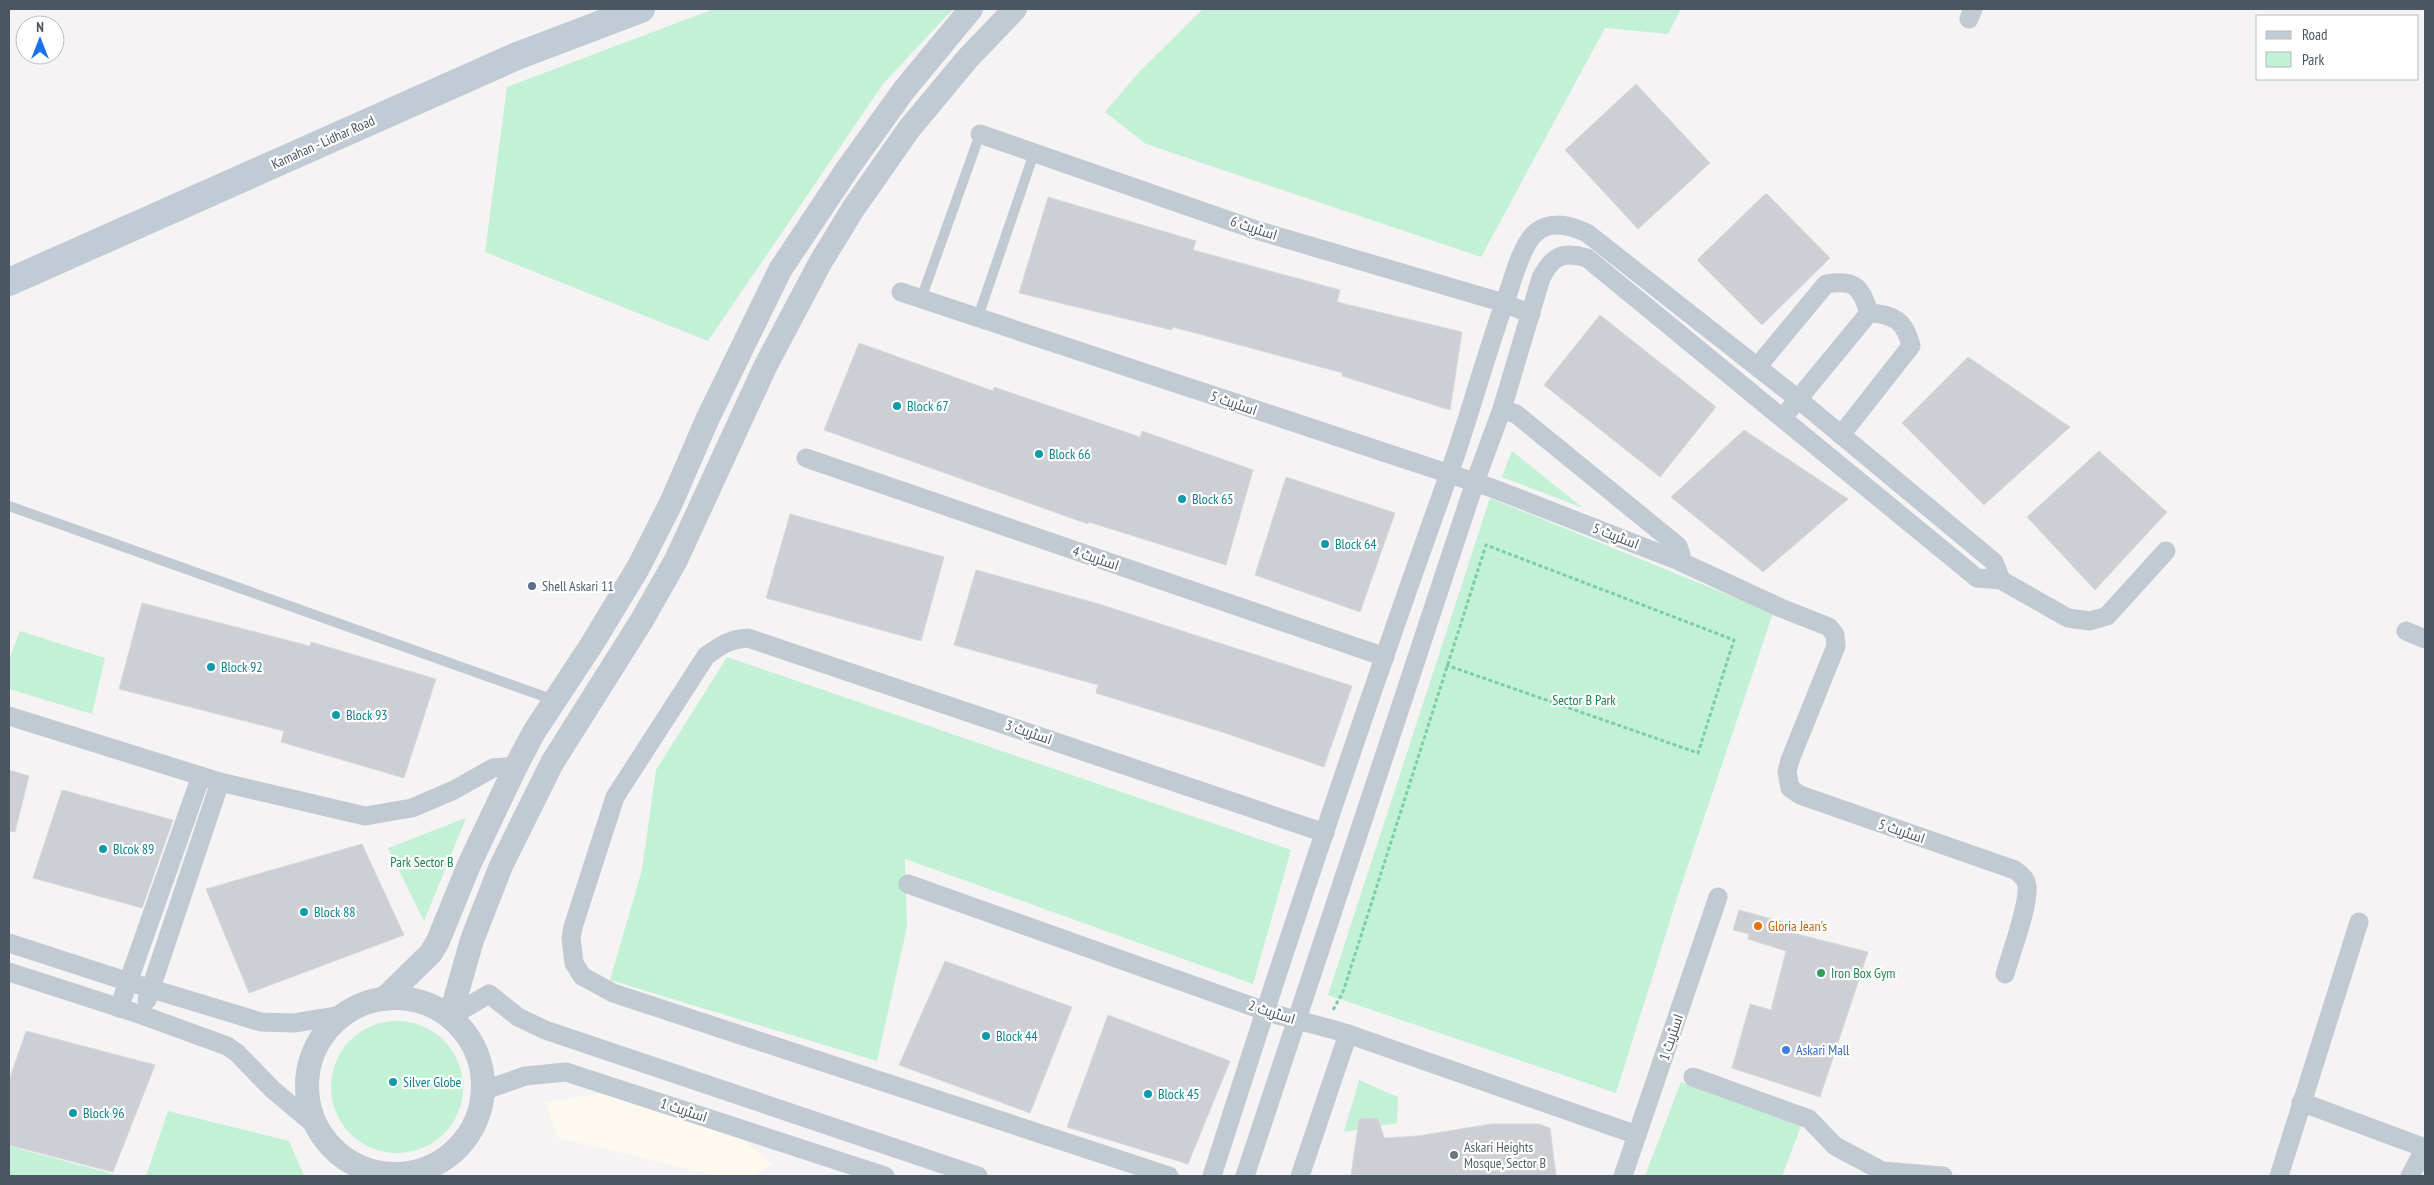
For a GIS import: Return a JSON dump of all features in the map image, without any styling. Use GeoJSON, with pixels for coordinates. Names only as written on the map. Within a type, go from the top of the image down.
{"type":"FeatureCollection","features":[{"type":"Feature","properties":{"kind":"main road","name":"Kamahan - Lidhar Road"},"geometry":{"type":"LineString","coordinates":[[9,282],[517,56],[641,9]]}},
{"type":"Feature","properties":{"kind":"street"},"geometry":{"type":"LineString","coordinates":[[384,999],[431,953],[438,941],[469,865],[516,766],[534,732],[638,568],[671,504],[707,420],[740,356],[765,300],[795,248],[904,90],[971,9]]}},
{"type":"Feature","properties":{"kind":"street"},"geometry":{"type":"LineString","coordinates":[[450,1017],[472,940],[501,866],[552,762],[642,620],[676,560],[792,312],[853,209],[909,129],[968,58],[1015,9]]}},
{"type":"Feature","properties":{"kind":"street","name":"اسٹریٹ 6"},"geometry":{"type":"LineString","coordinates":[[980,134],[1256,230],[1504,302],[1531,314]]}},
{"type":"Feature","properties":{"kind":"street"},"geometry":{"type":"LineString","coordinates":[[1552,225],[1559,256]]}},
{"type":"Feature","properties":{"kind":"street"},"geometry":{"type":"LineString","coordinates":[[1212,1176],[1325,832],[1449,474],[1504,302],[1531,236],[1552,225],[1570,225],[1587,232],[1758,366],[1994,562],[2000,580]]}},
{"type":"Feature","properties":{"kind":"street"},"geometry":{"type":"LineString","coordinates":[[1245,1176],[1475,482],[1502,409],[1541,278],[1548,266],[1559,256],[1588,258],[1977,578],[2000,580],[2068,618],[2090,621],[2107,616],[2166,551]]}},
{"type":"Feature","properties":{"kind":"street"},"geometry":{"type":"LineString","coordinates":[[1758,366],[1826,284],[1842,281],[1856,286],[1864,297],[1869,313]]}},
{"type":"Feature","properties":{"kind":"street","name":"اسٹریٹ 5"},"geometry":{"type":"LineString","coordinates":[[901,292],[1475,482],[1679,561],[1780,608],[1829,627],[1835,635],[1836,646],[1790,760],[1787,772],[1790,788],[1800,795],[2015,870],[2024,877],[2026,886],[2024,903],[2005,974]]}},
{"type":"Feature","properties":{"kind":"street"},"geometry":{"type":"LineString","coordinates":[[1783,417],[1869,313]]}},
{"type":"Feature","properties":{"kind":"street"},"geometry":{"type":"LineString","coordinates":[[1842,435],[1911,346],[1908,332],[1900,321],[1883,314],[1869,313]]}},
{"type":"Feature","properties":{"kind":"street"},"geometry":{"type":"LineString","coordinates":[[740,356],[765,367]]}},
{"type":"Feature","properties":{"kind":"street"},"geometry":{"type":"LineString","coordinates":[[1502,409],[1516,414],[1678,546],[1681,555],[1679,561]]}},
{"type":"Feature","properties":{"kind":"street","name":"اسٹریٹ 4"},"geometry":{"type":"LineString","coordinates":[[806,458],[1385,657]]}},
{"type":"Feature","properties":{"kind":"street"},"geometry":{"type":"LineString","coordinates":[[2406,631],[2425,639]]}},
{"type":"Feature","properties":{"kind":"street","name":"اسٹریٹ 3"},"geometry":{"type":"LineString","coordinates":[[1169,1176],[613,993],[582,976],[574,964],[570,938],[615,797],[706,656],[721,644],[732,639],[748,638],[1325,832]]}},
{"type":"Feature","properties":{"kind":"street"},"geometry":{"type":"LineString","coordinates":[[9,716],[220,782],[365,816],[412,808],[454,790],[493,768],[503,765],[516,766]]}},
{"type":"Feature","properties":{"kind":"street"},"geometry":{"type":"LineString","coordinates":[[119,1008],[201,776]]}},
{"type":"Feature","properties":{"kind":"street"},"geometry":{"type":"LineString","coordinates":[[142,1015],[220,782]]}},
{"type":"Feature","properties":{"kind":"street","name":"اسٹریٹ 2"},"geometry":{"type":"LineString","coordinates":[[908,884],[1296,1022],[1312,1023],[1348,1034],[1637,1135]]}},
{"type":"Feature","properties":{"kind":"street","name":"اسٹریٹ 1"},"geometry":{"type":"LineString","coordinates":[[1623,1176],[1718,897]]}},
{"type":"Feature","properties":{"kind":"street"},"geometry":{"type":"LineString","coordinates":[[2279,1176],[2358,922]]}},
{"type":"Feature","properties":{"kind":"street"},"geometry":{"type":"LineString","coordinates":[[9,943],[150,989],[262,1022],[294,1023],[344,1014],[370,1002],[384,999],[401,998],[419,1002],[450,1017],[464,1032],[475,1050],[482,1070],[483,1091],[476,1119],[470,1132],[456,1149],[439,1163],[416,1174],[370,1171],[348,1161],[329,1145],[315,1125],[273,1090],[237,1053],[227,1046],[142,1015],[9,972]]}},
{"type":"Feature","properties":{"kind":"street"},"geometry":{"type":"LineString","coordinates":[[450,1017],[489,994],[518,1017],[545,1030],[978,1176]]}},
{"type":"Feature","properties":{"kind":"street"},"geometry":{"type":"LineString","coordinates":[[315,1125],[308,1105],[306,1085],[309,1064],[316,1045],[328,1028],[344,1014]]}},
{"type":"Feature","properties":{"kind":"street"},"geometry":{"type":"LineString","coordinates":[[1300,1176],[1348,1034]]}},
{"type":"Feature","properties":{"kind":"street","name":"اسٹریٹ 1"},"geometry":{"type":"LineString","coordinates":[[483,1091],[525,1076],[566,1072],[884,1176]]}},
{"type":"Feature","properties":{"kind":"street"},"geometry":{"type":"LineString","coordinates":[[1693,1077],[1809,1120],[1835,1146],[1882,1171],[1943,1176]]}},
{"type":"Feature","properties":{"kind":"street"},"geometry":{"type":"LineString","coordinates":[[2301,1102],[2425,1148],[2410,1176]]}},
{"type":"Feature","properties":{"kind":"street"},"geometry":{"type":"LineString","coordinates":[[329,1145],[337,1176]]}},
{"type":"Feature","properties":{"kind":"lane"},"geometry":{"type":"LineString","coordinates":[[921,299],[980,134]]}},
{"type":"Feature","properties":{"kind":"lane"},"geometry":{"type":"LineString","coordinates":[[978,317],[1034,153]]}},
{"type":"Feature","properties":{"kind":"lane"},"geometry":{"type":"LineString","coordinates":[[9,506],[555,701]]}},
{"type":"Feature","properties":{"kind":"path"},"geometry":{"type":"LineString","coordinates":[[1332,1010],[1343,992],[1446,666],[1486,545],[1734,640],[1698,753],[1446,666]]}},
{"type":"Feature","properties":{"kind":"shaded area"},"geometry":{"type":"Polygon","coordinates":[[[604,1093],[741,1139],[773,1164],[752,1176],[718,1176],[558,1138],[545,1102],[604,1093]]]}},
{"type":"Feature","properties":{"kind":"green space"},"geometry":{"type":"Polygon","coordinates":[[[714,9],[953,9],[883,84],[708,341],[485,252],[507,87],[714,9]]]}},
{"type":"Feature","properties":{"kind":"green space"},"geometry":{"type":"Polygon","coordinates":[[[1203,9],[1681,9],[1668,34],[1605,28],[1481,257],[1146,144],[1105,112],[1139,72],[1203,9]]]}},
{"type":"Feature","properties":{"kind":"green space"},"geometry":{"type":"Polygon","coordinates":[[[1512,451],[1583,508],[1502,477],[1512,451]]]}},
{"type":"Feature","properties":{"kind":"green space","name":"Sector B Park"},"geometry":{"type":"Polygon","coordinates":[[[1490,498],[1773,613],[1679,892],[1616,1093],[1328,995],[1490,498]]]}},
{"type":"Feature","properties":{"kind":"green space"},"geometry":{"type":"Polygon","coordinates":[[[20,631],[105,658],[92,714],[9,689],[9,660],[20,631]]]}},
{"type":"Feature","properties":{"kind":"green space"},"geometry":{"type":"Polygon","coordinates":[[[727,657],[1291,850],[1253,984],[905,859],[907,927],[877,1061],[610,980],[642,870],[656,770],[727,657]]]}},
{"type":"Feature","properties":{"kind":"green space","name":"Park Sector B"},"geometry":{"type":"Polygon","coordinates":[[[466,818],[424,921],[388,848],[466,818]]]}},
{"type":"Feature","properties":{"kind":"green space"},"geometry":{"type":"Polygon","coordinates":[[[397,1021],[422,1026],[434,1032],[452,1050],[458,1062],[463,1087],[458,1112],[452,1124],[434,1142],[422,1148],[397,1153],[372,1148],[360,1142],[342,1124],[336,1112],[331,1087],[336,1062],[342,1050],[360,1032],[372,1026],[397,1021]]]}},
{"type":"Feature","properties":{"kind":"green space"},"geometry":{"type":"Polygon","coordinates":[[[1359,1080],[1398,1097],[1397,1123],[1344,1132],[1359,1080]]]}},
{"type":"Feature","properties":{"kind":"green space"},"geometry":{"type":"Polygon","coordinates":[[[1681,1082],[1801,1126],[1782,1176],[1645,1176],[1681,1082]]]}},
{"type":"Feature","properties":{"kind":"green space"},"geometry":{"type":"Polygon","coordinates":[[[168,1111],[289,1141],[304,1176],[146,1176],[168,1111]]]}},
{"type":"Feature","properties":{"kind":"green space"},"geometry":{"type":"Polygon","coordinates":[[[9,1146],[120,1176],[9,1176],[9,1146]]]}},
{"type":"Feature","properties":{"kind":"building"},"geometry":{"type":"Polygon","coordinates":[[[1636,84],[1710,163],[1638,229],[1565,150],[1636,84]]]}},
{"type":"Feature","properties":{"kind":"building"},"geometry":{"type":"Polygon","coordinates":[[[1766,193],[1830,258],[1762,325],[1697,260],[1766,193]]]}},
{"type":"Feature","properties":{"kind":"building"},"geometry":{"type":"Polygon","coordinates":[[[1048,197],[1196,241],[1193,250],[1340,290],[1337,302],[1462,332],[1450,410],[1342,376],[1343,373],[1173,327],[1172,330],[1019,293],[1048,197]]]}},
{"type":"Feature","properties":{"kind":"building"},"geometry":{"type":"Polygon","coordinates":[[[1600,315],[1716,407],[1660,477],[1544,385],[1600,315]]]}},
{"type":"Feature","properties":{"kind":"building"},"geometry":{"type":"Polygon","coordinates":[[[859,343],[993,391],[994,387],[1140,437],[1142,431],[1253,470],[1226,565],[1089,522],[1088,524],[824,430],[859,343]]]}},
{"type":"Feature","properties":{"kind":"building"},"geometry":{"type":"Polygon","coordinates":[[[1968,357],[2070,427],[1984,505],[1902,423],[1968,357]]]}},
{"type":"Feature","properties":{"kind":"building"},"geometry":{"type":"Polygon","coordinates":[[[1744,430],[1848,499],[1763,572],[1671,497],[1744,430]]]}},
{"type":"Feature","properties":{"kind":"building"},"geometry":{"type":"Polygon","coordinates":[[[2099,451],[2167,512],[2095,590],[2027,517],[2099,451]]]}},
{"type":"Feature","properties":{"kind":"building","name":"Block 64"},"geometry":{"type":"Polygon","coordinates":[[[1286,477],[1395,513],[1360,612],[1255,575],[1286,477]]]}},
{"type":"Feature","properties":{"kind":"building"},"geometry":{"type":"Polygon","coordinates":[[[790,514],[944,557],[921,641],[766,598],[790,514]]]}},
{"type":"Feature","properties":{"kind":"building"},"geometry":{"type":"Polygon","coordinates":[[[976,570],[1099,604],[1352,686],[1324,767],[1219,731],[1096,693],[1098,685],[954,645],[976,570]]]}},
{"type":"Feature","properties":{"kind":"building"},"geometry":{"type":"Polygon","coordinates":[[[142,603],[310,646],[311,642],[436,679],[404,778],[281,742],[284,731],[119,689],[142,603]]]}},
{"type":"Feature","properties":{"kind":"building"},"geometry":{"type":"Polygon","coordinates":[[[9,770],[29,776],[15,832],[9,831],[9,770]]]}},
{"type":"Feature","properties":{"kind":"building","name":"Blcok 89"},"geometry":{"type":"Polygon","coordinates":[[[62,790],[173,820],[142,908],[33,878],[62,790]]]}},
{"type":"Feature","properties":{"kind":"building","name":"Block 88"},"geometry":{"type":"Polygon","coordinates":[[[362,844],[404,935],[249,993],[206,889],[362,844]]]}},
{"type":"Feature","properties":{"kind":"building"},"geometry":{"type":"Polygon","coordinates":[[[1739,910],[1783,922],[1781,930],[1868,952],[1820,1097],[1732,1068],[1750,1004],[1771,1010],[1786,951],[1748,939],[1749,934],[1733,930],[1739,910]]]}},
{"type":"Feature","properties":{"kind":"building","name":"Block 44"},"geometry":{"type":"Polygon","coordinates":[[[945,961],[1072,1007],[1030,1113],[899,1065],[945,961]]]}},
{"type":"Feature","properties":{"kind":"building","name":"Block 45"},"geometry":{"type":"Polygon","coordinates":[[[1108,1015],[1230,1061],[1188,1164],[1067,1127],[1108,1015]]]}},
{"type":"Feature","properties":{"kind":"building","name":"Block 96"},"geometry":{"type":"Polygon","coordinates":[[[26,1031],[155,1065],[113,1172],[9,1145],[9,1081],[26,1031]]]}},
{"type":"Feature","properties":{"kind":"building","name":"Askari Heights Mosque, Sector B"},"geometry":{"type":"Polygon","coordinates":[[[1378,1118],[1384,1138],[1418,1136],[1491,1124],[1539,1124],[1550,1128],[1556,1176],[1351,1176],[1359,1119],[1378,1118]]]}},
{"type":"Feature","properties":{"kind":"place","name":"Block 67"},"geometry":{"type":"Point","coordinates":[897,406]}},
{"type":"Feature","properties":{"kind":"place","name":"Block 66"},"geometry":{"type":"Point","coordinates":[1039,454]}},
{"type":"Feature","properties":{"kind":"place","name":"Block 65"},"geometry":{"type":"Point","coordinates":[1182,499]}},
{"type":"Feature","properties":{"kind":"place","name":"Block 64"},"geometry":{"type":"Point","coordinates":[1325,544]}},
{"type":"Feature","properties":{"kind":"place","name":"Shell Askari 11"},"geometry":{"type":"Point","coordinates":[532,586]}},
{"type":"Feature","properties":{"kind":"place","name":"Block 92"},"geometry":{"type":"Point","coordinates":[211,667]}},
{"type":"Feature","properties":{"kind":"place","name":"Block 93"},"geometry":{"type":"Point","coordinates":[336,715]}},
{"type":"Feature","properties":{"kind":"place","name":"Blcok 89"},"geometry":{"type":"Point","coordinates":[103,849]}},
{"type":"Feature","properties":{"kind":"place","name":"Block 88"},"geometry":{"type":"Point","coordinates":[304,912]}},
{"type":"Feature","properties":{"kind":"place","name":"Gloria Jean's"},"geometry":{"type":"Point","coordinates":[1758,926]}},
{"type":"Feature","properties":{"kind":"place","name":"Iron Box Gym"},"geometry":{"type":"Point","coordinates":[1821,973]}},
{"type":"Feature","properties":{"kind":"place","name":"Block 44"},"geometry":{"type":"Point","coordinates":[986,1036]}},
{"type":"Feature","properties":{"kind":"place","name":"Askari Mall"},"geometry":{"type":"Point","coordinates":[1786,1050]}},
{"type":"Feature","properties":{"kind":"place","name":"Silver Globe"},"geometry":{"type":"Point","coordinates":[393,1082]}},
{"type":"Feature","properties":{"kind":"place","name":"Block 45"},"geometry":{"type":"Point","coordinates":[1148,1094]}},
{"type":"Feature","properties":{"kind":"place","name":"Block 96"},"geometry":{"type":"Point","coordinates":[73,1113]}},
{"type":"Feature","properties":{"kind":"place","name":"Askari Heights Mosque, Sector B"},"geometry":{"type":"Point","coordinates":[1454,1155]}}]}
